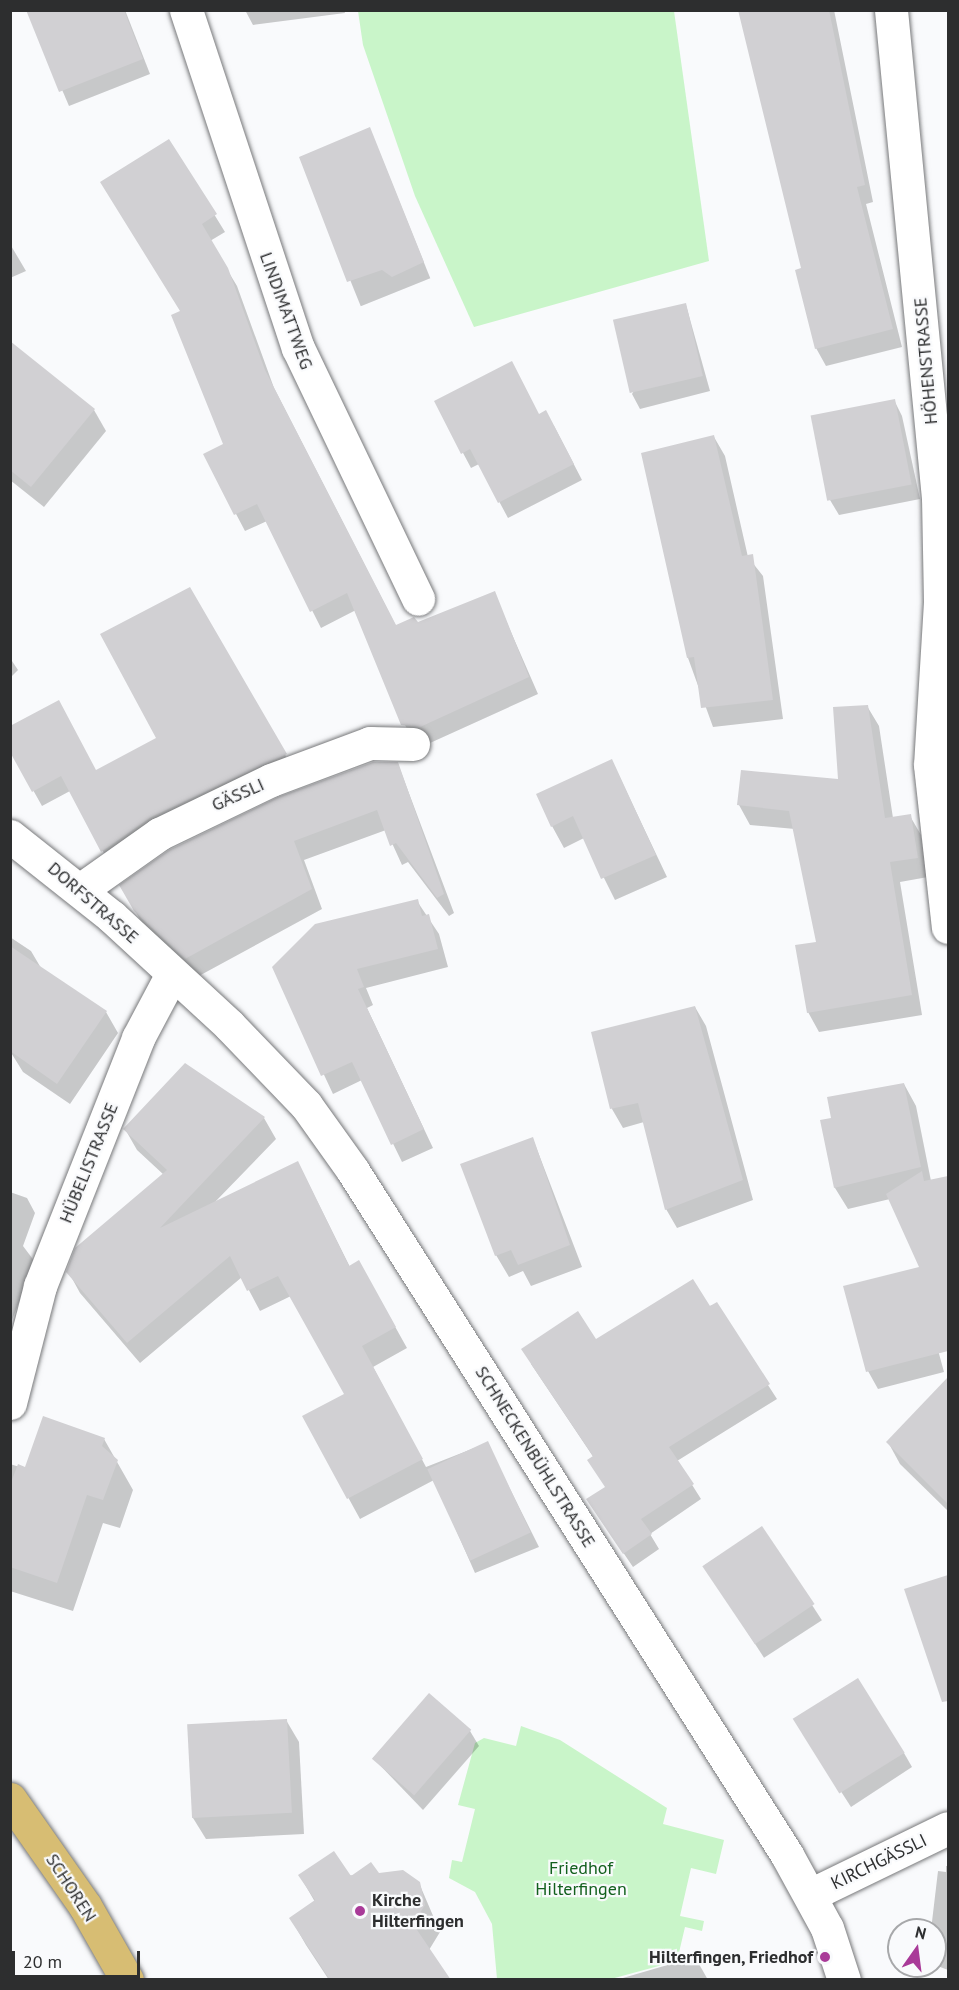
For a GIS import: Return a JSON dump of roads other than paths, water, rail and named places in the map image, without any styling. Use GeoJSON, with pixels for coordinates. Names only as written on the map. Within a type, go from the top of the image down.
{"type":"FeatureCollection","features":[{"type":"Feature","properties":{"kind":"main road","name":"SCHOREN"},"geometry":{"type":"LineString","coordinates":[[10,1799],[85,1906],[127,1980]]}},
{"type":"Feature","properties":{"kind":"street","name":"LINDIMATTWEG"},"geometry":{"type":"LineString","coordinates":[[186,10],[298,348],[418,599]]}},
{"type":"Feature","properties":{"kind":"street","name":"HÖHENSTRASSE"},"geometry":{"type":"LineString","coordinates":[[891,10],[938,497],[940,602],[930,755],[948,927]]}},
{"type":"Feature","properties":{"kind":"street","name":"GÄSSLI"},"geometry":{"type":"LineString","coordinates":[[80,890],[159,834],[272,780],[375,741],[413,744]]}},
{"type":"Feature","properties":{"kind":"street","name":"DORFSTRASSE"},"geometry":{"type":"LineString","coordinates":[[10,836],[80,890],[172,974]]}},
{"type":"Feature","properties":{"kind":"street","name":"HÜBELISTRASSE"},"geometry":{"type":"LineString","coordinates":[[10,1402],[15,1355],[40,1286],[138,1038],[172,974]]}},
{"type":"Feature","properties":{"kind":"street","name":"SCHNECKENBÜHLSTRASSE"},"geometry":{"type":"LineString","coordinates":[[172,974],[280,1074],[353,1171],[810,1895],[844,1980]]}},
{"type":"Feature","properties":{"kind":"street","name":"KIRCHGÄSSLI"},"geometry":{"type":"LineString","coordinates":[[810,1895],[948,1828]]}},
{"type":"Feature","properties":{"kind":"place","name":"Kirche Hilterfingen"},"geometry":{"type":"Point","coordinates":[360,1911]}},
{"type":"Feature","properties":{"kind":"place","name":"Hilterfingen, Friedhof"},"geometry":{"type":"Point","coordinates":[825,1957]}},
{"type":"Feature","properties":{"kind":"park label","name":"Friedhof Hilterfingen"},"geometry":{"type":"Point","coordinates":[581,1879]}}]}
